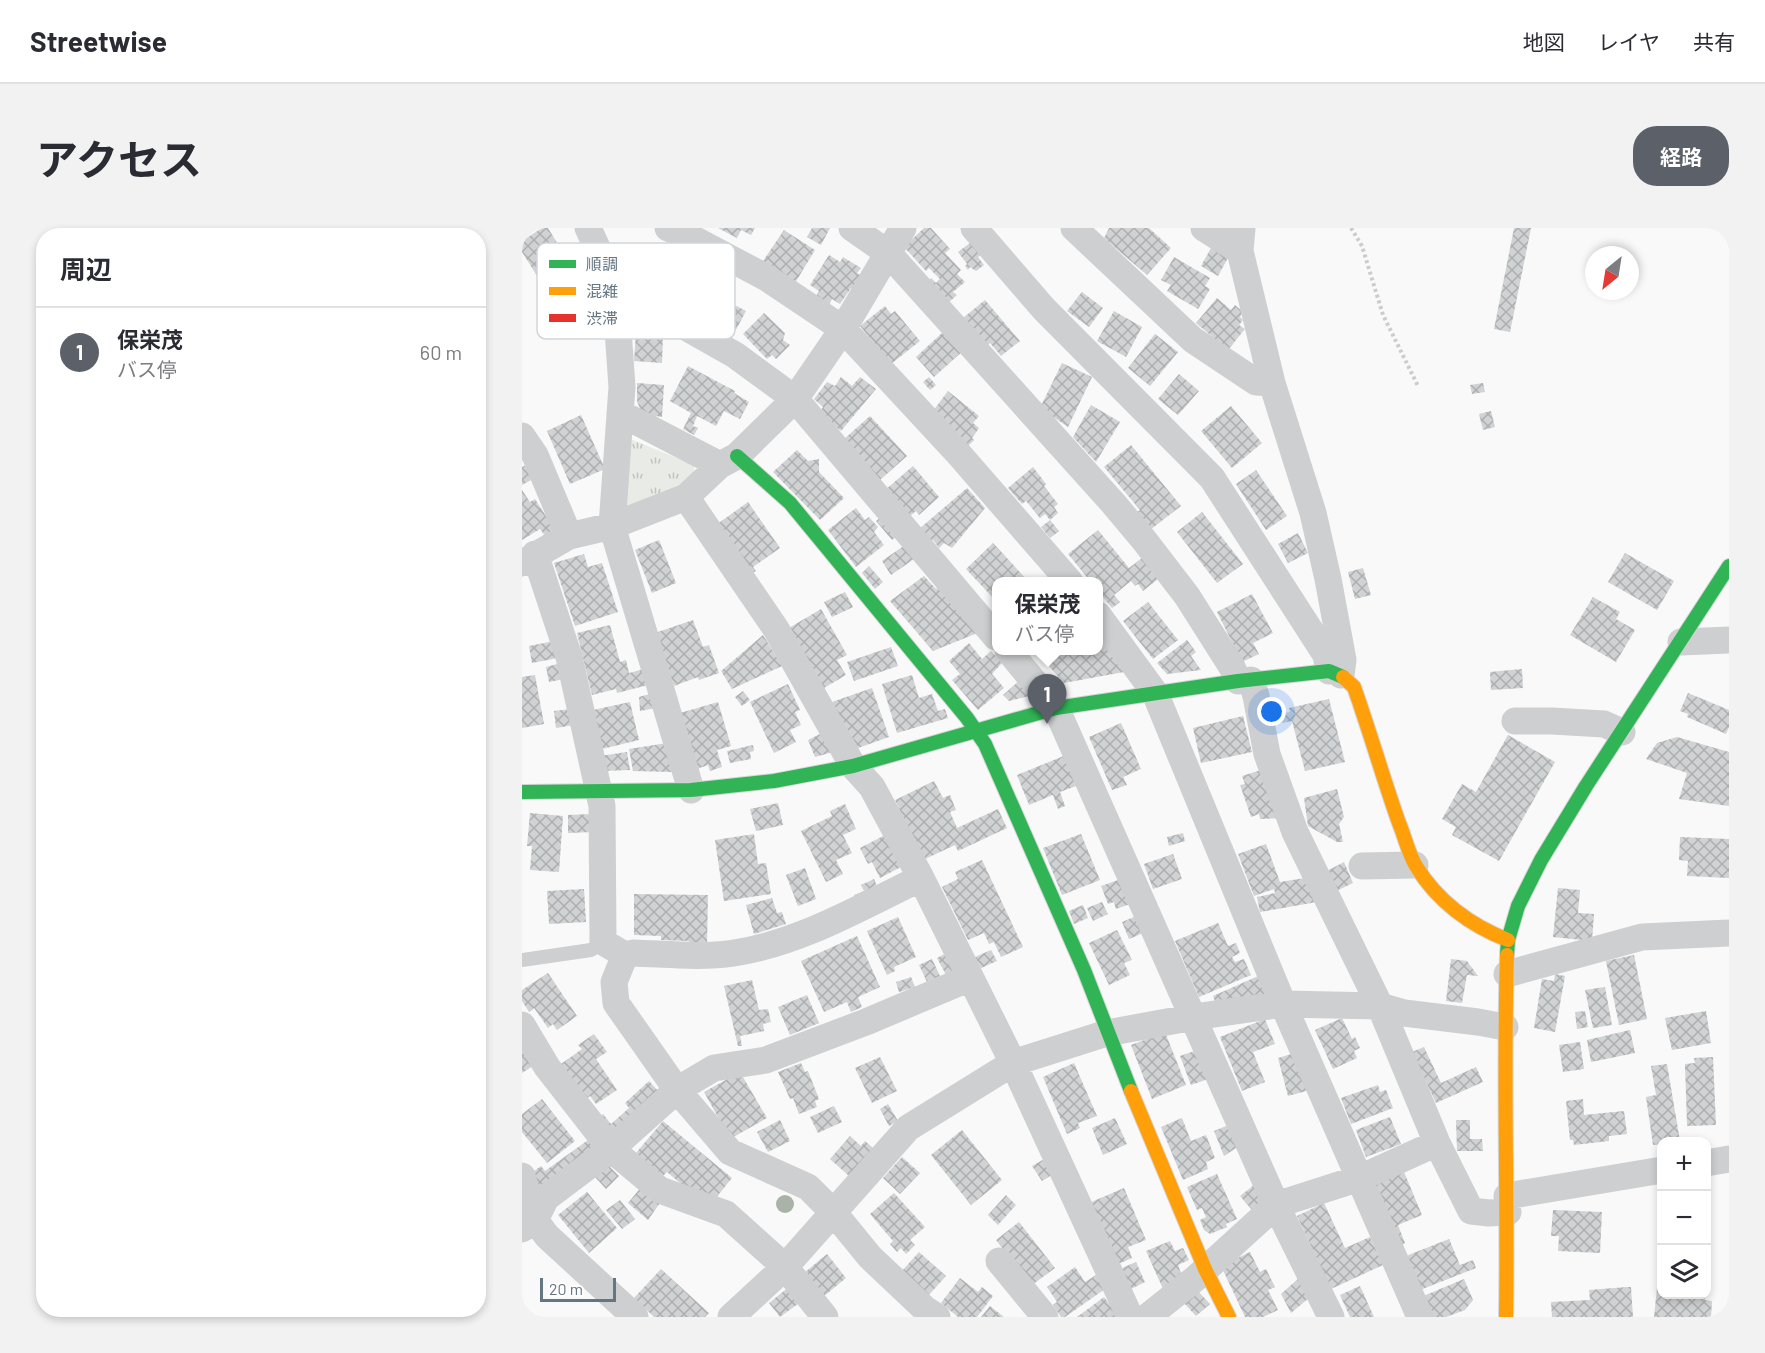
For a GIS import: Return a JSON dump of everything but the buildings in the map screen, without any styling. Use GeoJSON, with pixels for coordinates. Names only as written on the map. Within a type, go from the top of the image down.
{"type":"FeatureCollection","features":[{"type":"Feature","properties":{"kind":"street"},"geometry":{"type":"LineString","coordinates":[[588,228],[595,243]]}},
{"type":"Feature","properties":{"kind":"street"},"geometry":{"type":"LineString","coordinates":[[668,228],[701,243]]}},
{"type":"Feature","properties":{"kind":"street"},"geometry":{"type":"LineString","coordinates":[[852,228],[888,253],[1113,503],[1187,596],[1232,667],[1256,696],[1267,754],[1295,832],[1380,1006],[1437,1143],[1472,1211],[1489,1213],[1508,1204],[1657,1171]]}},
{"type":"Feature","properties":{"kind":"street"},"geometry":{"type":"LineString","coordinates":[[903,228],[843,329],[795,399],[728,461],[686,497],[612,526],[569,536],[529,558],[569,657],[602,806],[614,948],[616,1002],[677,1090],[730,1152],[808,1186],[834,1213],[870,1257],[925,1309],[937,1317]]}},
{"type":"Feature","properties":{"kind":"street"},"geometry":{"type":"LineString","coordinates":[[974,228],[1044,309],[1212,478],[1335,673],[1354,687],[1388,793],[1416,865],[1432,888],[1452,908],[1490,935],[1508,940]]}},
{"type":"Feature","properties":{"kind":"street"},"geometry":{"type":"LineString","coordinates":[[1074,228],[1193,340],[1256,382],[1272,382]]}},
{"type":"Feature","properties":{"kind":"street"},"geometry":{"type":"LineString","coordinates":[[1204,228],[1241,239],[1272,382],[1312,513],[1326,568],[1344,660],[1335,673]]}},
{"type":"Feature","properties":{"kind":"street"},"geometry":{"type":"LineString","coordinates":[[735,261],[767,278],[843,329],[957,452],[1066,577]]}},
{"type":"Feature","properties":{"kind":"street"},"geometry":{"type":"LineString","coordinates":[[619,339],[622,387],[612,526],[691,790]]}},
{"type":"Feature","properties":{"kind":"street"},"geometry":{"type":"LineString","coordinates":[[707,339],[735,355],[795,399],[992,632]]}},
{"type":"Feature","properties":{"kind":"street"},"geometry":{"type":"LineString","coordinates":[[620,413],[728,461],[790,503],[977,730],[989,751],[1084,970],[1107,1033],[1205,1269],[1229,1317]]}},
{"type":"Feature","properties":{"kind":"street"},"geometry":{"type":"LineString","coordinates":[[522,436],[535,455],[569,536]]}},
{"type":"Feature","properties":{"kind":"street"},"geometry":{"type":"LineString","coordinates":[[686,497],[776,629],[853,766],[872,787],[921,878],[1013,1063],[1130,1317]]}},
{"type":"Feature","properties":{"kind":"street"},"geometry":{"type":"LineString","coordinates":[[1506,1317],[1508,1204],[1505,1028],[1508,940],[1518,906],[1541,860],[1729,566]]}},
{"type":"Feature","properties":{"kind":"street"},"geometry":{"type":"LineString","coordinates":[[1103,622],[1155,693],[1283,1004],[1420,1317]]}},
{"type":"Feature","properties":{"kind":"street"},"geometry":{"type":"LineString","coordinates":[[1681,642],[1729,640]]}},
{"type":"Feature","properties":{"kind":"street"},"geometry":{"type":"LineString","coordinates":[[1011,655],[1056,708],[1276,1205],[1331,1317]]}},
{"type":"Feature","properties":{"kind":"street"},"geometry":{"type":"LineString","coordinates":[[522,792],[691,790],[774,781],[853,766],[1056,708],[1244,680],[1335,673]]}},
{"type":"Feature","properties":{"kind":"street"},"geometry":{"type":"LineString","coordinates":[[1515,721],[1604,724],[1622,732]]}},
{"type":"Feature","properties":{"kind":"street"},"geometry":{"type":"LineString","coordinates":[[1362,866],[1416,865]]}},
{"type":"Feature","properties":{"kind":"street"},"geometry":{"type":"LineString","coordinates":[[614,948],[633,953],[733,953],[772,945],[815,928],[921,878]]}},
{"type":"Feature","properties":{"kind":"street"},"geometry":{"type":"LineString","coordinates":[[1507,974],[1642,937],[1729,933]]}},
{"type":"Feature","properties":{"kind":"street"},"geometry":{"type":"LineString","coordinates":[[528,1224],[546,1198],[611,1149],[677,1090],[714,1068],[766,1060],[866,1022],[970,978]]}},
{"type":"Feature","properties":{"kind":"street"},"geometry":{"type":"LineString","coordinates":[[731,1317],[785,1267],[908,1128],[1013,1063],[1107,1033],[1283,1004],[1380,1006],[1404,1013],[1478,1022],[1505,1028]]}},
{"type":"Feature","properties":{"kind":"street"},"geometry":{"type":"LineString","coordinates":[[522,1025],[547,1067],[611,1149],[660,1190],[726,1214],[785,1267],[825,1317]]}},
{"type":"Feature","properties":{"kind":"street"},"geometry":{"type":"LineString","coordinates":[[1148,1317],[1196,1278],[1276,1205],[1360,1178],[1437,1143]]}},
{"type":"Feature","properties":{"kind":"street"},"geometry":{"type":"LineString","coordinates":[[1711,1162],[1729,1159]]}},
{"type":"Feature","properties":{"kind":"street"},"geometry":{"type":"LineString","coordinates":[[522,1176],[528,1224]]}},
{"type":"Feature","properties":{"kind":"street"},"geometry":{"type":"LineString","coordinates":[[528,1224],[547,1236],[635,1317]]}},
{"type":"Feature","properties":{"kind":"street"},"geometry":{"type":"LineString","coordinates":[[999,1262],[1045,1317]]}},
{"type":"Feature","properties":{"kind":"lane"},"geometry":{"type":"LineString","coordinates":[[522,960],[614,948]]}},
{"type":"Feature","properties":{"kind":"path"},"geometry":{"type":"LineString","coordinates":[[1351,228],[1362,246],[1383,315],[1418,386]]}},
{"type":"Feature","properties":{"kind":"green space"},"geometry":{"type":"Polygon","coordinates":[[[628,438],[694,465],[691,481],[622,509],[628,438]]]}},
{"type":"Feature","properties":{"kind":"traffic: fast"},"geometry":{"type":"LineString","coordinates":[[737,456],[790,503],[967,718],[985,744],[1084,970],[1131,1091]]}},
{"type":"Feature","properties":{"kind":"traffic: fast"},"geometry":{"type":"LineString","coordinates":[[1507,955],[1508,940],[1518,906],[1541,860],[1586,786],[1729,566]]}},
{"type":"Feature","properties":{"kind":"traffic: fast"},"geometry":{"type":"LineString","coordinates":[[522,792],[691,790],[774,781],[853,766],[1056,708],[1238,681],[1329,671],[1343,677]]}},
{"type":"Feature","properties":{"kind":"traffic: slow"},"geometry":{"type":"LineString","coordinates":[[1343,677],[1354,687],[1409,850],[1424,879],[1468,920],[1508,940]]}},
{"type":"Feature","properties":{"kind":"traffic: slow"},"geometry":{"type":"LineString","coordinates":[[1506,1317],[1507,955]]}},
{"type":"Feature","properties":{"kind":"traffic: slow"},"geometry":{"type":"LineString","coordinates":[[1131,1091],[1205,1269],[1229,1317]]}},
{"type":"Feature","properties":{"kind":"place","name":"保栄茂"},"geometry":{"type":"Point","coordinates":[1047,724]}}]}
